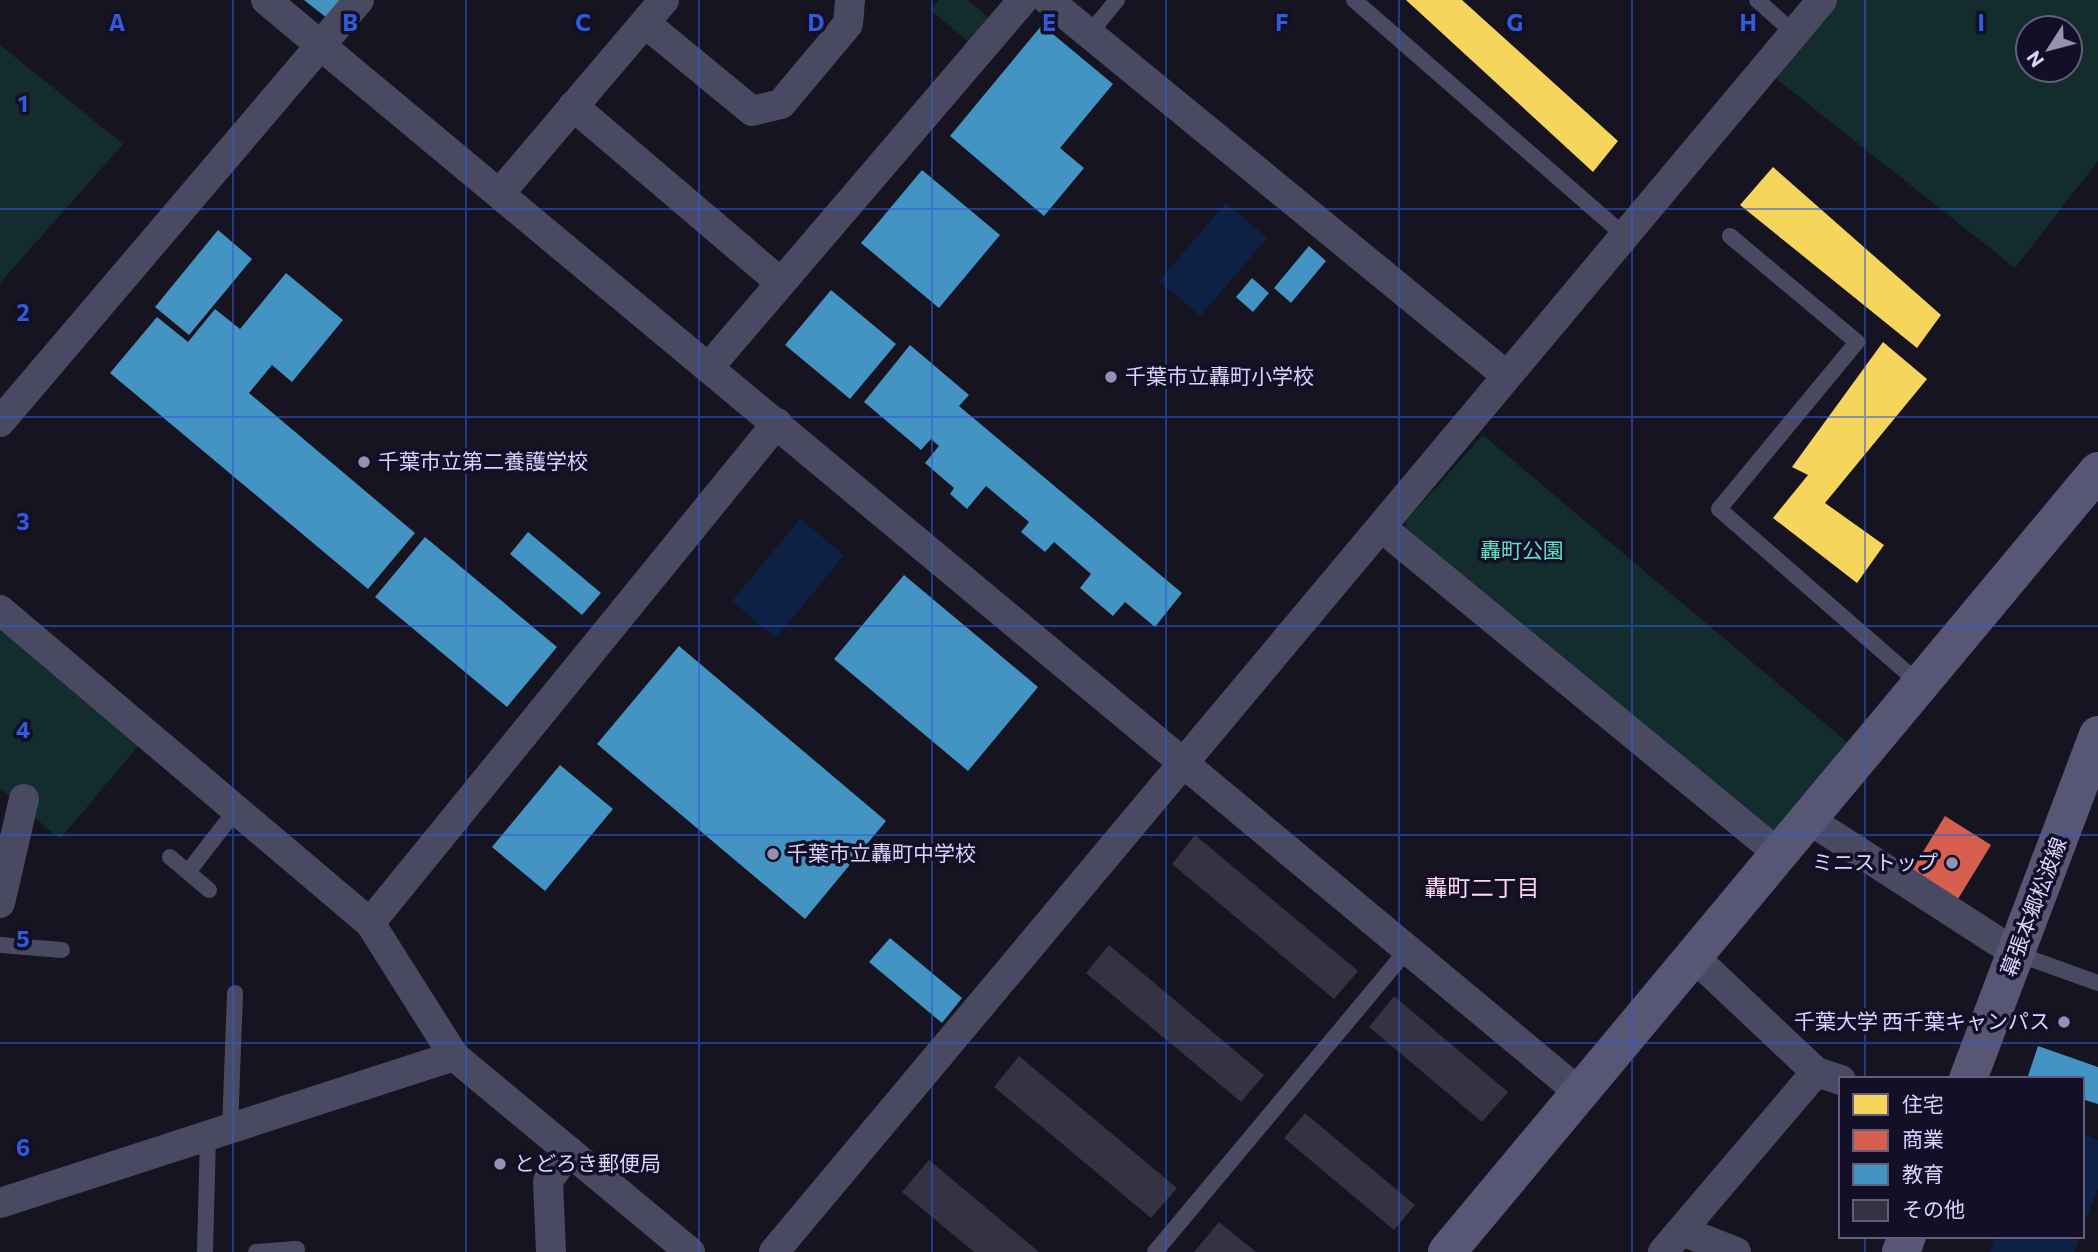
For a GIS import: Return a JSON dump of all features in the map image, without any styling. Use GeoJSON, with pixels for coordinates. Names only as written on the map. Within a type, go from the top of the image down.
{"type":"FeatureCollection","features":[{"type":"Feature","properties":{"kind":"street"},"geometry":{"type":"LineString","coordinates":[[266,0],[777,422],[1580,1093]]}},
{"type":"Feature","properties":{"kind":"street"},"geometry":{"type":"LineString","coordinates":[[0,422],[359,0]]}},
{"type":"Feature","properties":{"kind":"street"},"geometry":{"type":"LineString","coordinates":[[500,192],[664,0]]}},
{"type":"Feature","properties":{"kind":"street"},"geometry":{"type":"LineString","coordinates":[[645,23],[752,111],[781,104],[848,24],[850,0]]}},
{"type":"Feature","properties":{"kind":"street"},"geometry":{"type":"LineString","coordinates":[[709,367],[1023,0]]}},
{"type":"Feature","properties":{"kind":"street"},"geometry":{"type":"LineString","coordinates":[[1048,0],[1507,376]]}},
{"type":"Feature","properties":{"kind":"street"},"geometry":{"type":"LineString","coordinates":[[774,1252],[1822,0]]}},
{"type":"Feature","properties":{"kind":"street"},"geometry":{"type":"LineString","coordinates":[[573,106],[781,283]]}},
{"type":"Feature","properties":{"kind":"street"},"geometry":{"type":"LineString","coordinates":[[370,923],[777,422]]}},
{"type":"Feature","properties":{"kind":"street"},"geometry":{"type":"LineString","coordinates":[[1447,1252],[2098,471]]}},
{"type":"Feature","properties":{"kind":"street"},"geometry":{"type":"LineString","coordinates":[[1381,527],[1779,854]]}},
{"type":"Feature","properties":{"kind":"street"},"geometry":{"type":"LineString","coordinates":[[0,610],[370,923],[454,1055],[690,1252]]}},
{"type":"Feature","properties":{"kind":"street","name":"幕張本郷松波線"},"geometry":{"type":"LineString","coordinates":[[1969,1077],[2098,735]]}},
{"type":"Feature","properties":{"kind":"street"},"geometry":{"type":"LineString","coordinates":[[0,903],[6,850],[24,799]]}},
{"type":"Feature","properties":{"kind":"street"},"geometry":{"type":"LineString","coordinates":[[1808,819],[2017,954]]}},
{"type":"Feature","properties":{"kind":"street"},"geometry":{"type":"LineString","coordinates":[[1673,1242],[1828,1076],[1693,956]]}},
{"type":"Feature","properties":{"kind":"street"},"geometry":{"type":"LineString","coordinates":[[0,1203],[454,1055]]}},
{"type":"Feature","properties":{"kind":"street"},"geometry":{"type":"LineString","coordinates":[[551,1252],[548,1181],[569,1151]]}},
{"type":"Feature","properties":{"kind":"street"},"geometry":{"type":"LineString","coordinates":[[1673,1242],[1736,1252]]}},
{"type":"Feature","properties":{"kind":"lane"},"geometry":{"type":"LineString","coordinates":[[1088,34],[1117,0]]}},
{"type":"Feature","properties":{"kind":"lane"},"geometry":{"type":"LineString","coordinates":[[1354,0],[1625,236]]}},
{"type":"Feature","properties":{"kind":"lane"},"geometry":{"type":"LineString","coordinates":[[1757,0],[1794,33]]}},
{"type":"Feature","properties":{"kind":"lane"},"geometry":{"type":"LineString","coordinates":[[1730,236],[1857,342],[1719,509],[1920,684]]}},
{"type":"Feature","properties":{"kind":"lane"},"geometry":{"type":"LineString","coordinates":[[188,872],[236,810]]}},
{"type":"Feature","properties":{"kind":"lane"},"geometry":{"type":"LineString","coordinates":[[170,857],[208,890]]}},
{"type":"Feature","properties":{"kind":"lane"},"geometry":{"type":"LineString","coordinates":[[0,945],[62,950]]}},
{"type":"Feature","properties":{"kind":"lane"},"geometry":{"type":"LineString","coordinates":[[1155,1252],[1408,949]]}},
{"type":"Feature","properties":{"kind":"lane"},"geometry":{"type":"LineString","coordinates":[[2017,954],[2098,982]]}},
{"type":"Feature","properties":{"kind":"lane"},"geometry":{"type":"LineString","coordinates":[[205,1252],[235,993]]}},
{"type":"Feature","properties":{"kind":"lane"},"geometry":{"type":"LineString","coordinates":[[256,1252],[297,1249]]}},
{"type":"Feature","properties":{"kind":"green space"},"geometry":{"type":"Polygon","coordinates":[[[939,0],[968,0],[995,23],[975,47],[930,10],[939,0]]]}},
{"type":"Feature","properties":{"kind":"green space"},"geometry":{"type":"Polygon","coordinates":[[[1838,0],[2098,0],[2098,161],[2015,268],[1773,76],[1838,0]]]}},
{"type":"Feature","properties":{"kind":"green space"},"geometry":{"type":"Polygon","coordinates":[[[0,45],[123,144],[0,283],[0,45]]]}},
{"type":"Feature","properties":{"kind":"green space","name":"轟町公園"},"geometry":{"type":"Polygon","coordinates":[[[1483,435],[1853,747],[1779,837],[1405,536],[1406,521],[1483,435]]]}},
{"type":"Feature","properties":{"kind":"green space"},"geometry":{"type":"Polygon","coordinates":[[[0,628],[139,745],[60,839],[0,788],[0,628]]]}},
{"type":"Feature","properties":{"kind":"water"},"geometry":{"type":"Polygon","coordinates":[[[1226,203],[1267,238],[1200,316],[1159,281],[1226,203]]]}},
{"type":"Feature","properties":{"kind":"water"},"geometry":{"type":"Polygon","coordinates":[[[800,519],[844,555],[776,638],[732,601],[800,519]]]}},
{"type":"Feature","properties":{"kind":"water"},"geometry":{"type":"Polygon","coordinates":[[[2084,1135],[2098,1140],[2098,1188],[2084,1225],[2084,1135]]]}},
{"type":"Feature","properties":{"kind":"water"},"geometry":{"type":"Polygon","coordinates":[[[1994,1238],[2079,1238],[2074,1252],[1990,1252],[1994,1238]]]}},
{"type":"Feature","properties":{"kind":"building: 住宅"},"geometry":{"type":"Polygon","coordinates":[[[1406,0],[1462,0],[1618,141],[1593,172],[1406,0]]]}},
{"type":"Feature","properties":{"kind":"building: 住宅"},"geometry":{"type":"Polygon","coordinates":[[[1773,167],[1941,315],[1917,348],[1740,205],[1773,167]]]}},
{"type":"Feature","properties":{"kind":"building: 住宅"},"geometry":{"type":"Polygon","coordinates":[[[1883,342],[1927,379],[1825,503],[1884,545],[1857,583],[1773,518],[1808,475],[1792,467],[1883,342]]]}},
{"type":"Feature","properties":{"kind":"building: 商業"},"geometry":{"type":"Polygon","coordinates":[[[1945,816],[1991,845],[1958,899],[1912,870],[1945,816]]]}},
{"type":"Feature","properties":{"kind":"building: 教育"},"geometry":{"type":"Polygon","coordinates":[[[304,0],[350,0],[332,22],[304,0]]]}},
{"type":"Feature","properties":{"kind":"building: 教育"},"geometry":{"type":"Polygon","coordinates":[[[1042,25],[1113,84],[1060,148],[1084,168],[1044,216],[950,136],[1042,25]]]}},
{"type":"Feature","properties":{"kind":"building: 教育"},"geometry":{"type":"Polygon","coordinates":[[[922,170],[1000,235],[939,308],[861,243],[922,170]]]}},
{"type":"Feature","properties":{"kind":"building: 教育"},"geometry":{"type":"Polygon","coordinates":[[[218,230],[252,259],[189,335],[155,307],[218,230]]]}},
{"type":"Feature","properties":{"kind":"building: 教育"},"geometry":{"type":"Polygon","coordinates":[[[1309,246],[1326,261],[1291,303],[1274,288],[1309,246]]]}},
{"type":"Feature","properties":{"kind":"building: 教育"},"geometry":{"type":"Polygon","coordinates":[[[286,273],[343,320],[292,382],[272,365],[249,393],[415,533],[368,589],[110,373],[157,317],[188,342],[215,309],[240,329],[286,273]]]}},
{"type":"Feature","properties":{"kind":"building: 教育"},"geometry":{"type":"Polygon","coordinates":[[[1252,278],[1269,293],[1253,312],[1236,297],[1252,278]]]}},
{"type":"Feature","properties":{"kind":"building: 教育"},"geometry":{"type":"Polygon","coordinates":[[[831,290],[896,344],[850,399],[785,345],[831,290]]]}},
{"type":"Feature","properties":{"kind":"building: 教育"},"geometry":{"type":"Polygon","coordinates":[[[910,345],[969,395],[959,406],[1182,593],[1155,627],[1125,602],[1113,616],[1080,588],[1091,574],[1054,542],[1045,552],[1021,532],[1029,522],[986,486],[967,509],[950,494],[954,488],[925,463],[939,446],[931,439],[921,450],[864,402],[910,345]]]}},
{"type":"Feature","properties":{"kind":"building: 教育"},"geometry":{"type":"Polygon","coordinates":[[[528,532],[601,593],[582,615],[510,554],[528,532]]]}},
{"type":"Feature","properties":{"kind":"building: 教育"},"geometry":{"type":"Polygon","coordinates":[[[425,537],[557,647],[507,707],[375,597],[425,537]]]}},
{"type":"Feature","properties":{"kind":"building: 教育"},"geometry":{"type":"Polygon","coordinates":[[[904,575],[1038,687],[968,771],[834,659],[904,575]]]}},
{"type":"Feature","properties":{"kind":"building: 教育"},"geometry":{"type":"Polygon","coordinates":[[[679,646],[886,821],[805,919],[597,744],[679,646]]]}},
{"type":"Feature","properties":{"kind":"building: 教育"},"geometry":{"type":"Polygon","coordinates":[[[560,765],[613,809],[545,891],[492,847],[560,765]]]}},
{"type":"Feature","properties":{"kind":"building: 教育"},"geometry":{"type":"Polygon","coordinates":[[[890,938],[962,998],[942,1023],[869,962],[890,938]]]}},
{"type":"Feature","properties":{"kind":"building: 教育"},"geometry":{"type":"Polygon","coordinates":[[[2038,1046],[2098,1067],[2098,1104],[2084,1100],[2084,1077],[2028,1077],[2038,1046]]]}},
{"type":"Feature","properties":{"kind":"building: その他"},"geometry":{"type":"Polygon","coordinates":[[[1195,835],[1358,971],[1334,999],[1172,864],[1195,835]]]}},
{"type":"Feature","properties":{"kind":"building: その他"},"geometry":{"type":"Polygon","coordinates":[[[1109,945],[1264,1075],[1241,1102],[1086,973],[1109,945]]]}},
{"type":"Feature","properties":{"kind":"building: その他"},"geometry":{"type":"Polygon","coordinates":[[[1394,996],[1508,1092],[1482,1122],[1369,1027],[1394,996]]]}},
{"type":"Feature","properties":{"kind":"building: その他"},"geometry":{"type":"Polygon","coordinates":[[[1019,1056],[1177,1188],[1151,1218],[994,1087],[1019,1056]]]}},
{"type":"Feature","properties":{"kind":"building: その他"},"geometry":{"type":"Polygon","coordinates":[[[1305,1113],[1415,1205],[1394,1230],[1284,1138],[1305,1113]]]}},
{"type":"Feature","properties":{"kind":"building: その他"},"geometry":{"type":"Polygon","coordinates":[[[929,1160],[1039,1252],[974,1252],[902,1192],[929,1160]]]}},
{"type":"Feature","properties":{"kind":"building: その他"},"geometry":{"type":"Polygon","coordinates":[[[1219,1222],[1256,1252],[1194,1252],[1219,1222]]]}},
{"type":"Feature","properties":{"kind":"place","name":"千葉市立轟町小学校"},"geometry":{"type":"Point","coordinates":[1111,377]}},
{"type":"Feature","properties":{"kind":"place","name":"千葉市立第二養護学校"},"geometry":{"type":"Point","coordinates":[364,462]}},
{"type":"Feature","properties":{"kind":"place","name":"千葉市立轟町中学校"},"geometry":{"type":"Point","coordinates":[773,854]}},
{"type":"Feature","properties":{"kind":"place","name":"ミニストップ"},"geometry":{"type":"Point","coordinates":[1952,863]}},
{"type":"Feature","properties":{"kind":"place","name":"千葉大学 西千葉キャンパス"},"geometry":{"type":"Point","coordinates":[2064,1022]}},
{"type":"Feature","properties":{"kind":"place","name":"とどろき郵便局"},"geometry":{"type":"Point","coordinates":[500,1164]}},
{"type":"Feature","properties":{"kind":"district","name":"轟町二丁目"},"geometry":{"type":"Point","coordinates":[1482,888]}}]}
